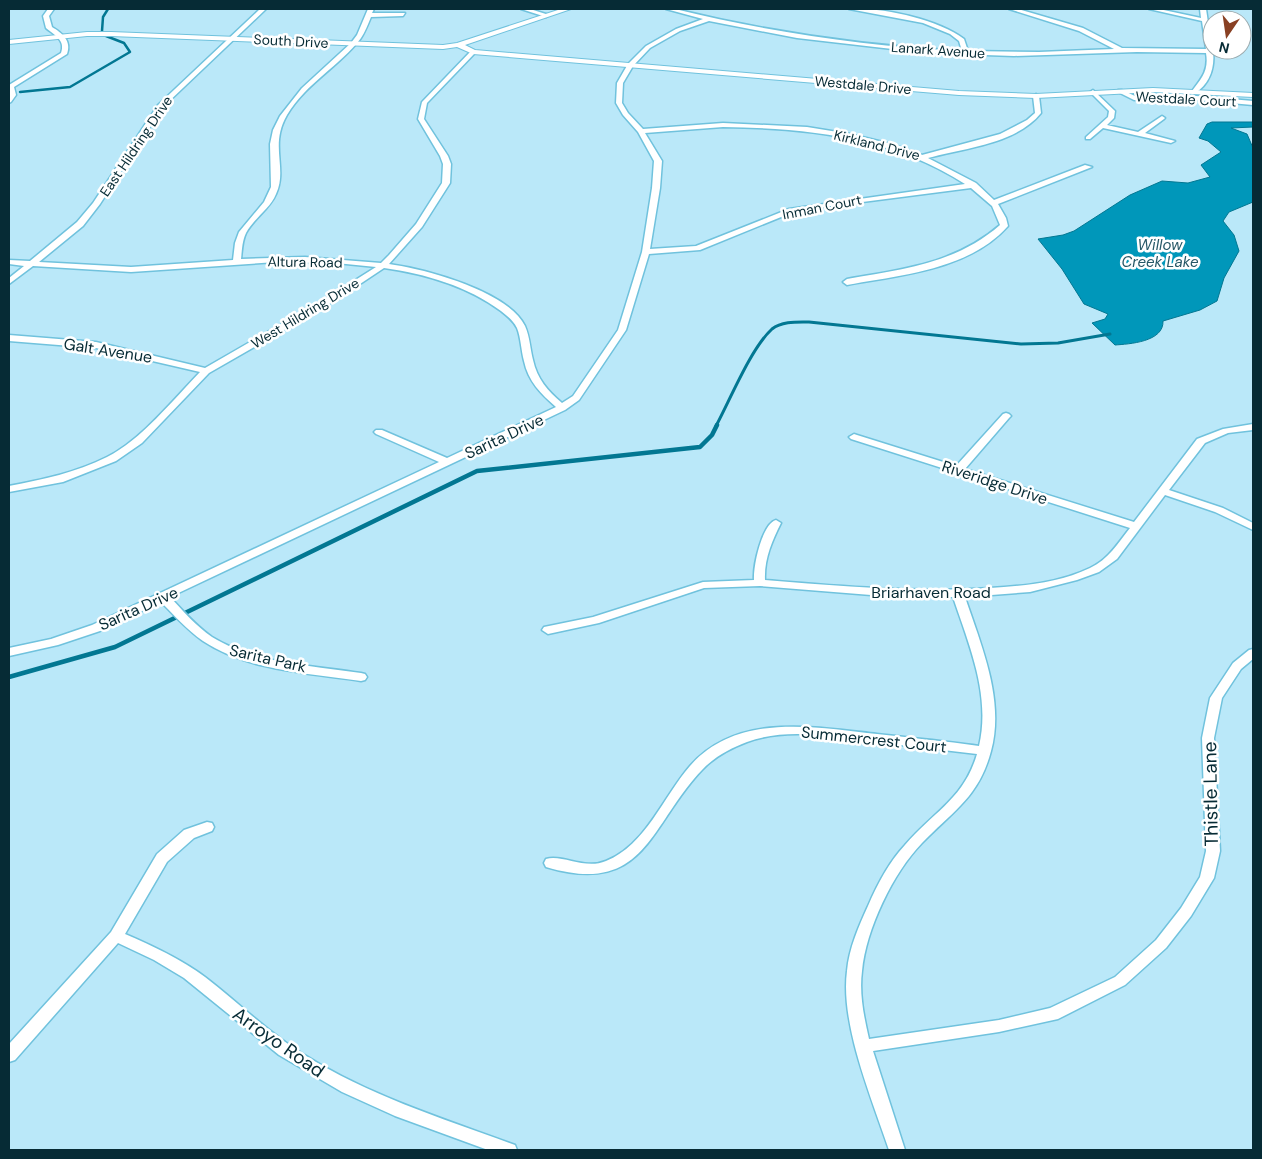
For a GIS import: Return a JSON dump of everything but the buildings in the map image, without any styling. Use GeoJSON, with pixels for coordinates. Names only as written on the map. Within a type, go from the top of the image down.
{"type":"FeatureCollection","features":[{"type":"Feature","properties":{"kind":"street"},"geometry":{"type":"LineString","coordinates":[[10,97],[10,88],[64,54],[66,50],[62,36],[49,28],[46,16],[50,9]]}},
{"type":"Feature","properties":{"kind":"street","name":"East Hildring Drive"},"geometry":{"type":"LineString","coordinates":[[9,282],[34,264],[80,224],[96,204],[160,106],[230,38],[263,9]]}},
{"type":"Feature","properties":{"kind":"street"},"geometry":{"type":"LineString","coordinates":[[524,9],[546,15]]}},
{"type":"Feature","properties":{"kind":"street","name":"South Drive"},"geometry":{"type":"LineString","coordinates":[[9,42],[62,36],[111,34],[426,48],[458,45],[567,9]]}},
{"type":"Feature","properties":{"kind":"street","name":"Lanark Avenue"},"geometry":{"type":"LineString","coordinates":[[669,9],[709,19],[831,40],[965,52],[1046,53],[1166,48],[1202,50]]}},
{"type":"Feature","properties":{"kind":"street"},"geometry":{"type":"LineString","coordinates":[[852,9],[926,23],[946,29],[962,40],[965,52]]}},
{"type":"Feature","properties":{"kind":"street"},"geometry":{"type":"LineString","coordinates":[[1012,9],[1070,25],[1095,35],[1119,50]]}},
{"type":"Feature","properties":{"kind":"street"},"geometry":{"type":"LineString","coordinates":[[1152,9],[1202,20]]}},
{"type":"Feature","properties":{"kind":"street"},"geometry":{"type":"LineString","coordinates":[[237,262],[243,233],[274,192],[276,175],[274,144],[280,118],[288,105],[353,44],[360,35],[370,12],[403,14]]}},
{"type":"Feature","properties":{"kind":"street","name":"Sarita Drive"},"geometry":{"type":"LineString","coordinates":[[9,652],[77,635],[167,601],[447,462],[562,408],[576,398],[622,330],[646,252],[658,171],[654,152],[641,131],[625,114],[619,103],[620,83],[630,65],[641,53],[678,30],[709,19]]}},
{"type":"Feature","properties":{"kind":"street","name":"Westdale Drive"},"geometry":{"type":"LineString","coordinates":[[458,45],[472,52]]}},
{"type":"Feature","properties":{"kind":"street","name":"Westdale Drive"},"geometry":{"type":"LineString","coordinates":[[426,48],[959,93],[1036,96],[1120,91],[1195,91],[1253,95]]}},
{"type":"Feature","properties":{"kind":"street","name":"West Hildring Drive"},"geometry":{"type":"LineString","coordinates":[[9,489],[59,480],[112,459],[138,441],[206,371],[333,298],[381,266],[419,225],[446,183],[447,164],[424,126],[421,119],[422,110],[429,98],[472,52]]}},
{"type":"Feature","properties":{"kind":"street"},"geometry":{"type":"LineString","coordinates":[[1195,91],[1209,70],[1210,60]]}},
{"type":"Feature","properties":{"kind":"street","name":"Westdale Court"},"geometry":{"type":"LineString","coordinates":[[1120,91],[1134,98],[1196,98],[1253,103]]}},
{"type":"Feature","properties":{"kind":"street"},"geometry":{"type":"LineString","coordinates":[[1088,138],[1111,118],[1112,110],[1093,92]]}},
{"type":"Feature","properties":{"kind":"street"},"geometry":{"type":"LineString","coordinates":[[924,157],[1007,134],[1026,125],[1038,113],[1036,96]]}},
{"type":"Feature","properties":{"kind":"street"},"geometry":{"type":"LineString","coordinates":[[1140,134],[1162,118]]}},
{"type":"Feature","properties":{"kind":"street","name":"Kirkland Drive"},"geometry":{"type":"LineString","coordinates":[[641,131],[702,125],[784,127],[836,134],[924,157],[973,185],[993,202],[1003,218],[1004,226],[987,240],[954,258],[906,272],[847,282]]}},
{"type":"Feature","properties":{"kind":"street"},"geometry":{"type":"LineString","coordinates":[[1102,126],[1171,141]]}},
{"type":"Feature","properties":{"kind":"street"},"geometry":{"type":"LineString","coordinates":[[993,202],[1088,168]]}},
{"type":"Feature","properties":{"kind":"street","name":"Inman Court"},"geometry":{"type":"LineString","coordinates":[[646,252],[697,248],[789,212],[816,206],[973,185]]}},
{"type":"Feature","properties":{"kind":"street","name":"Altura Road"},"geometry":{"type":"LineString","coordinates":[[9,262],[148,269],[237,262],[311,260],[381,266],[449,281],[474,291],[515,318],[520,325],[530,368],[536,380],[562,408]]}},
{"type":"Feature","properties":{"kind":"street","name":"Galt Avenue"},"geometry":{"type":"LineString","coordinates":[[9,338],[96,345],[156,357],[206,371]]}},
{"type":"Feature","properties":{"kind":"street"},"geometry":{"type":"LineString","coordinates":[[958,470],[1006,416]]}},
{"type":"Feature","properties":{"kind":"street","name":"Briarhaven Road"},"geometry":{"type":"LineString","coordinates":[[548,630],[595,620],[703,585],[760,583],[857,592],[958,594],[1030,589],[1060,582],[1095,570],[1113,557],[1201,441],[1213,434],[1253,427]]}},
{"type":"Feature","properties":{"kind":"street"},"geometry":{"type":"LineString","coordinates":[[379,432],[447,462]]}},
{"type":"Feature","properties":{"kind":"street","name":"Riveridge Drive"},"geometry":{"type":"LineString","coordinates":[[854,437],[1135,526]]}},
{"type":"Feature","properties":{"kind":"street"},"geometry":{"type":"LineString","coordinates":[[1163,491],[1219,510],[1253,526]]}},
{"type":"Feature","properties":{"kind":"street"},"geometry":{"type":"LineString","coordinates":[[760,583],[759,572],[762,556],[776,523]]}},
{"type":"Feature","properties":{"kind":"street"},"geometry":{"type":"LineString","coordinates":[[897,1150],[864,1046],[856,1011],[854,971],[873,910],[892,871],[917,840],[944,817],[969,791],[981,769],[989,712],[986,688],[958,594]]}},
{"type":"Feature","properties":{"kind":"street","name":"Sarita Park"},"geometry":{"type":"LineString","coordinates":[[167,601],[193,627],[217,645],[246,656],[361,677]]}},
{"type":"Feature","properties":{"kind":"street","name":"Thistle Lane"},"geometry":{"type":"LineString","coordinates":[[864,1046],[998,1026],[1053,1014],[1120,980],[1162,944],[1186,912],[1207,878],[1213,851],[1208,738],[1216,698],[1237,666],[1253,653]]}},
{"type":"Feature","properties":{"kind":"street","name":"Summercrest Court"},"geometry":{"type":"LineString","coordinates":[[551,862],[585,871],[621,861],[639,848],[679,789],[697,767],[714,753],[744,738],[775,731],[810,730],[984,751]]}},
{"type":"Feature","properties":{"kind":"street"},"geometry":{"type":"LineString","coordinates":[[9,1056],[116,936],[162,858],[189,834],[207,827]]}},
{"type":"Feature","properties":{"kind":"street","name":"Arroyo Road"},"geometry":{"type":"LineString","coordinates":[[116,936],[163,958],[198,980],[245,1020],[296,1059],[349,1088],[404,1114],[509,1150]]}},
{"type":"Feature","properties":{"kind":"water","name":"Willow Creek Lake"},"geometry":{"type":"Polygon","coordinates":[[[1212,122],[1253,122],[1253,127],[1231,128],[1247,134],[1253,148],[1253,202],[1229,212],[1223,221],[1234,235],[1239,251],[1224,278],[1217,301],[1200,310],[1163,321],[1162,328],[1152,338],[1137,343],[1115,345],[1092,323],[1105,319],[1108,314],[1084,304],[1062,269],[1038,239],[1063,235],[1074,231],[1130,195],[1162,181],[1188,183],[1210,177],[1201,165],[1221,152],[1208,141],[1199,138],[1207,124],[1212,122]]]}},
{"type":"Feature","properties":{"kind":"waterway"},"geometry":{"type":"LineString","coordinates":[[102,31],[103,17],[108,9]]}},
{"type":"Feature","properties":{"kind":"waterway"},"geometry":{"type":"LineString","coordinates":[[20,92],[70,87],[130,52],[124,43],[106,36]]}},
{"type":"Feature","properties":{"kind":"waterway"},"geometry":{"type":"LineString","coordinates":[[716,426],[756,349],[772,329],[785,323],[809,322],[1021,344],[1058,343],[1110,334]]}},
{"type":"Feature","properties":{"kind":"waterway"},"geometry":{"type":"LineString","coordinates":[[9,677],[115,647],[477,471],[700,447],[712,435],[717,425]]}}]}
